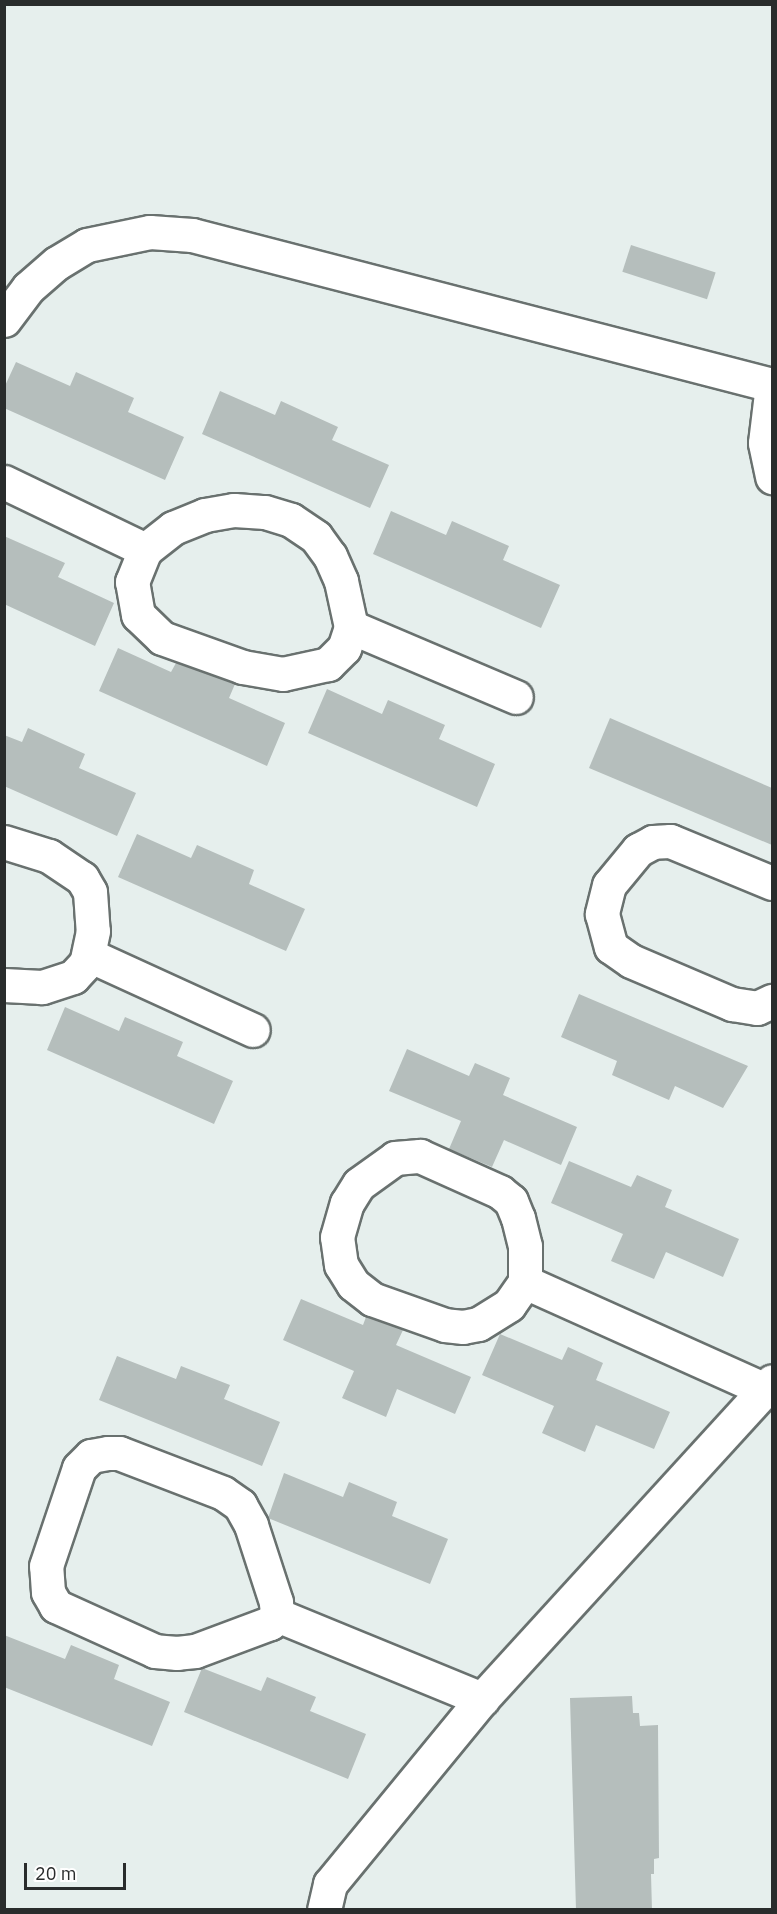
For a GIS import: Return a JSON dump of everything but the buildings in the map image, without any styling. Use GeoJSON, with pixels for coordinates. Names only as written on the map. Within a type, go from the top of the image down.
{"type":"FeatureCollection","features":[{"type":"Feature","properties":{"kind":"street"},"geometry":{"type":"LineString","coordinates":[[4,320],[28,288],[57,262],[87,244],[150,232],[192,235],[772,385],[765,443],[772,477]]}},
{"type":"Feature","properties":{"kind":"street"},"geometry":{"type":"LineString","coordinates":[[4,482],[145,550]]}},
{"type":"Feature","properties":{"kind":"street"},"geometry":{"type":"LineString","coordinates":[[264,512],[291,520],[316,537],[330,556],[341,581],[351,627],[344,648],[328,664],[283,674],[206,657],[162,638],[138,615],[132,582],[145,550],[173,528],[205,515],[264,512]]}},
{"type":"Feature","properties":{"kind":"street"},"geometry":{"type":"LineString","coordinates":[[351,627],[516,697]]}},
{"type":"Feature","properties":{"kind":"street"},"geometry":{"type":"LineString","coordinates":[[772,883],[670,841],[652,842],[638,850],[609,885],[602,914],[611,947],[631,961],[732,1004],[757,1008],[772,1001]]}},
{"type":"Feature","properties":{"kind":"street"},"geometry":{"type":"LineString","coordinates":[[4,842],[49,856],[82,878],[90,892],[93,906],[89,955],[73,977],[42,987],[4,985]]}},
{"type":"Feature","properties":{"kind":"street"},"geometry":{"type":"LineString","coordinates":[[89,955],[253,1030]]}},
{"type":"Feature","properties":{"kind":"street"},"geometry":{"type":"LineString","coordinates":[[420,1156],[500,1192],[510,1201],[518,1218],[525,1246],[525,1282],[496,1316],[463,1327],[372,1299],[353,1284],[341,1265],[337,1236],[347,1203],[358,1184],[395,1158],[420,1156]]}},
{"type":"Feature","properties":{"kind":"street"},"geometry":{"type":"LineString","coordinates":[[324,1910],[330,1884],[482,1699],[769,1386],[525,1282]]}},
{"type":"Feature","properties":{"kind":"street"},"geometry":{"type":"LineString","coordinates":[[119,1453],[223,1493],[240,1505],[252,1525],[276,1616],[258,1629],[195,1651],[177,1653],[156,1652],[64,1612],[48,1592],[46,1566],[79,1468],[91,1456],[119,1453]]}},
{"type":"Feature","properties":{"kind":"street"},"geometry":{"type":"LineString","coordinates":[[276,1616],[482,1699]]}}]}
